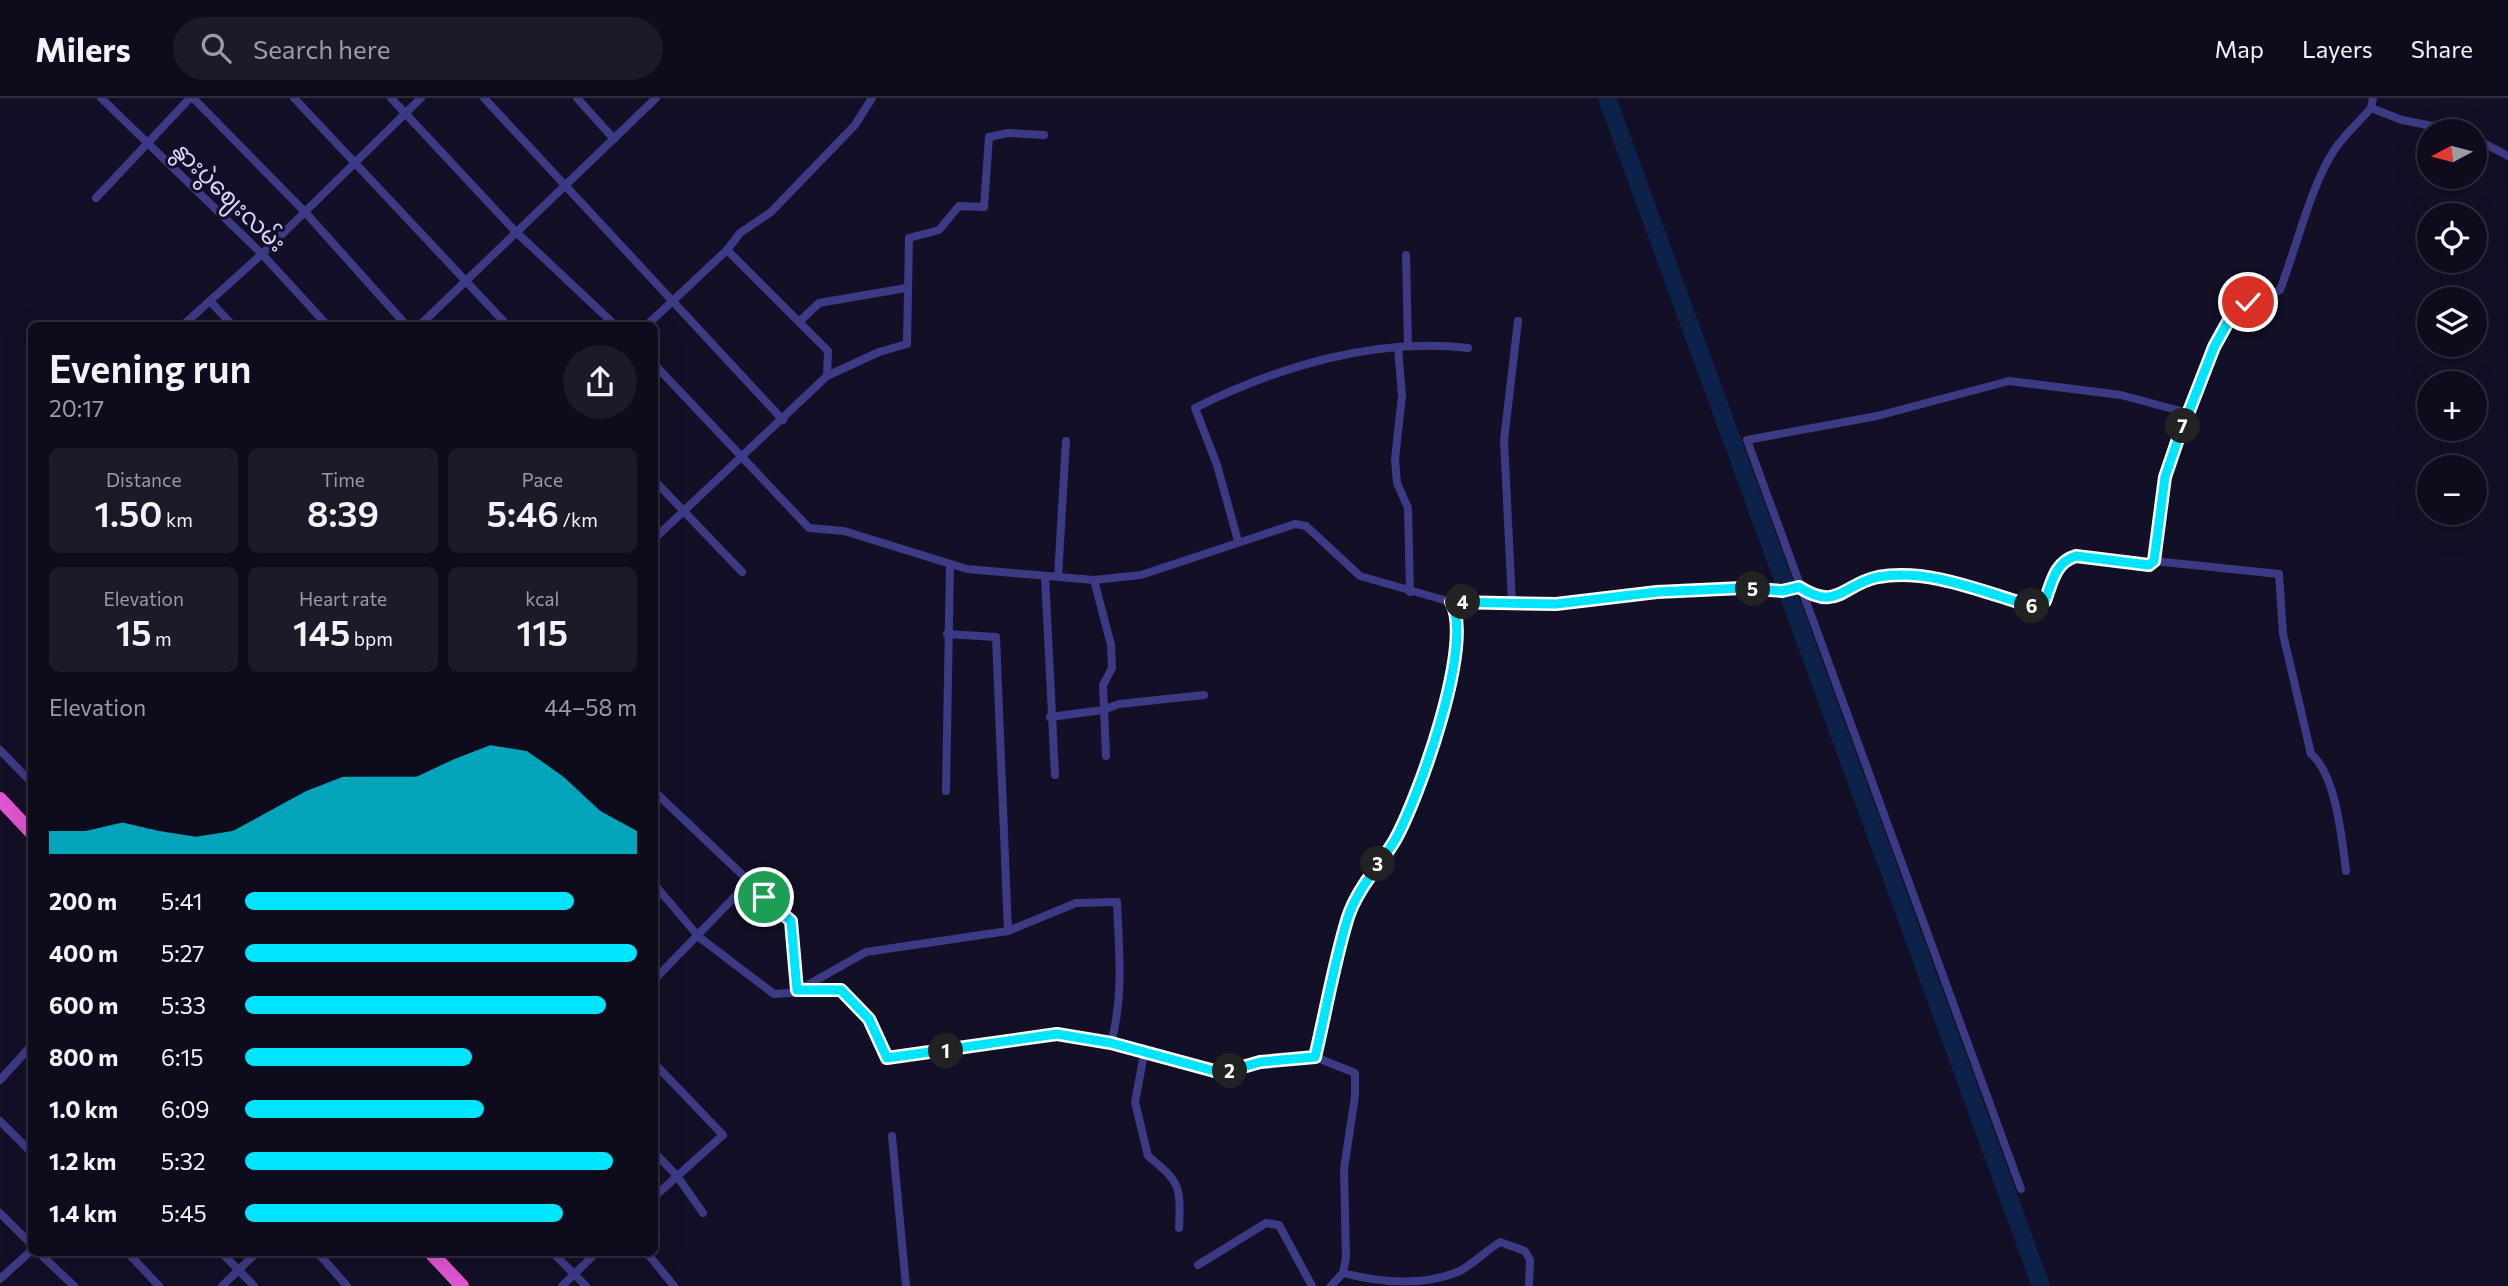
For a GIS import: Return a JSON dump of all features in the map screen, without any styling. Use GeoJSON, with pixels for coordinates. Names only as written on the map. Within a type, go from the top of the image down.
{"type":"FeatureCollection","features":[{"type":"Feature","properties":{"kind":"highway"},"geometry":{"type":"LineString","coordinates":[[0,799],[28,829]]}},
{"type":"Feature","properties":{"kind":"highway"},"geometry":{"type":"LineString","coordinates":[[433,1256],[454,1283]]}},
{"type":"Feature","properties":{"kind":"street","name":"နွားပွဲဈေးလမ်း"},"geometry":{"type":"LineString","coordinates":[[101,98],[262,254],[324,322]]}},
{"type":"Feature","properties":{"kind":"street"},"geometry":{"type":"LineString","coordinates":[[96,198],[145,143],[191,98],[305,212],[403,322]]}},
{"type":"Feature","properties":{"kind":"street"},"geometry":{"type":"LineString","coordinates":[[293,98],[504,322]]}},
{"type":"Feature","properties":{"kind":"street"},"geometry":{"type":"LineString","coordinates":[[391,98],[515,231],[612,322]]}},
{"type":"Feature","properties":{"kind":"street"},"geometry":{"type":"LineString","coordinates":[[186,322],[262,254],[421,98]]}},
{"type":"Feature","properties":{"kind":"street"},"geometry":{"type":"LineString","coordinates":[[484,98],[566,183],[783,420]]}},
{"type":"Feature","properties":{"kind":"street"},"geometry":{"type":"LineString","coordinates":[[577,98],[614,139]]}},
{"type":"Feature","properties":{"kind":"street"},"geometry":{"type":"LineString","coordinates":[[423,322],[656,98]]}},
{"type":"Feature","properties":{"kind":"street"},"geometry":{"type":"LineString","coordinates":[[650,322],[727,250],[740,233],[771,212],[867,110],[872,98]]}},
{"type":"Feature","properties":{"kind":"street"},"geometry":{"type":"LineString","coordinates":[[2154,561],[2165,477],[2214,347],[2235,309],[2280,290],[2333,151],[2371,108],[2373,98]]}},
{"type":"Feature","properties":{"kind":"street"},"geometry":{"type":"LineString","coordinates":[[2371,108],[2417,123]]}},
{"type":"Feature","properties":{"kind":"street"},"geometry":{"type":"LineString","coordinates":[[658,536],[827,376],[879,352],[907,344],[909,238],[939,230],[959,206],[984,207],[989,137],[1008,133],[1044,135]]}},
{"type":"Feature","properties":{"kind":"street"},"geometry":{"type":"LineString","coordinates":[[2487,145],[2508,156]]}},
{"type":"Feature","properties":{"kind":"street"},"geometry":{"type":"LineString","coordinates":[[727,250],[828,351],[827,376]]}},
{"type":"Feature","properties":{"kind":"street"},"geometry":{"type":"LineString","coordinates":[[1406,256],[1408,346]]}},
{"type":"Feature","properties":{"kind":"street"},"geometry":{"type":"LineString","coordinates":[[799,322],[819,303],[906,288]]}},
{"type":"Feature","properties":{"kind":"street"},"geometry":{"type":"LineString","coordinates":[[210,301],[229,322]]}},
{"type":"Feature","properties":{"kind":"street"},"geometry":{"type":"LineString","coordinates":[[1512,603],[1504,440],[1518,321]]}},
{"type":"Feature","properties":{"kind":"street"},"geometry":{"type":"LineString","coordinates":[[1238,541],[1217,466],[1195,408],[1230,391],[1308,363],[1408,346],[1468,348]]}},
{"type":"Feature","properties":{"kind":"street"},"geometry":{"type":"LineString","coordinates":[[1398,347],[1402,396],[1395,459],[1396,483],[1408,508],[1412,569],[1410,592]]}},
{"type":"Feature","properties":{"kind":"street"},"geometry":{"type":"LineString","coordinates":[[658,368],[809,528],[844,531],[967,569],[1094,580],[1140,575],[1286,526],[1306,526],[1360,576],[1451,602],[1556,604],[1657,592],[1742,588],[1782,591],[1799,587],[1818,597],[1827,598],[1839,597],[1877,577],[1927,577],[2031,606],[2045,601],[2060,564],[2076,556],[2143,566],[2154,561],[2279,574],[2283,634],[2311,754],[2320,761],[2330,789],[2340,829],[2346,871]]}},
{"type":"Feature","properties":{"kind":"street"},"geometry":{"type":"LineString","coordinates":[[2021,1189],[1955,1002],[1799,587],[1747,440],[1877,416],[2009,381],[2121,395],[2188,413]]}},
{"type":"Feature","properties":{"kind":"street"},"geometry":{"type":"LineString","coordinates":[[1058,577],[1066,441]]}},
{"type":"Feature","properties":{"kind":"street"},"geometry":{"type":"LineString","coordinates":[[658,484],[741,572]]}},
{"type":"Feature","properties":{"kind":"street"},"geometry":{"type":"LineString","coordinates":[[947,791],[950,564]]}},
{"type":"Feature","properties":{"kind":"street"},"geometry":{"type":"LineString","coordinates":[[1045,576],[1055,775]]}},
{"type":"Feature","properties":{"kind":"street"},"geometry":{"type":"LineString","coordinates":[[1094,580],[1111,645],[1112,668],[1103,685],[1105,756]]}},
{"type":"Feature","properties":{"kind":"street"},"geometry":{"type":"LineString","coordinates":[[1315,1057],[1348,918],[1359,890],[1395,840],[1430,753],[1450,679],[1458,633],[1457,612],[1451,602]]}},
{"type":"Feature","properties":{"kind":"street"},"geometry":{"type":"LineString","coordinates":[[947,634],[996,638],[1009,931]]}},
{"type":"Feature","properties":{"kind":"street"},"geometry":{"type":"LineString","coordinates":[[1050,717],[1103,710],[1119,704],[1204,695]]}},
{"type":"Feature","properties":{"kind":"street"},"geometry":{"type":"LineString","coordinates":[[0,750],[28,779]]}},
{"type":"Feature","properties":{"kind":"street"},"geometry":{"type":"LineString","coordinates":[[658,795],[791,921],[797,990]]}},
{"type":"Feature","properties":{"kind":"street"},"geometry":{"type":"LineString","coordinates":[[658,973],[699,937],[750,881]]}},
{"type":"Feature","properties":{"kind":"street"},"geometry":{"type":"LineString","coordinates":[[658,889],[699,937],[774,994],[797,990],[841,990],[869,1019],[887,1058],[1057,1034],[1111,1043],[1222,1073],[1260,1062],[1315,1057],[1355,1073],[1355,1096],[1344,1170],[1346,1258],[1343,1273],[1331,1286]]}},
{"type":"Feature","properties":{"kind":"street"},"geometry":{"type":"LineString","coordinates":[[797,990],[866,952],[1009,931],[1076,903],[1117,902],[1121,981],[1119,1014],[1111,1043]]}},
{"type":"Feature","properties":{"kind":"street"},"geometry":{"type":"LineString","coordinates":[[0,1080],[28,1053]]}},
{"type":"Feature","properties":{"kind":"street"},"geometry":{"type":"LineString","coordinates":[[1144,1054],[1135,1102],[1148,1156],[1169,1171],[1175,1181],[1181,1200],[1180,1228]]}},
{"type":"Feature","properties":{"kind":"street"},"geometry":{"type":"LineString","coordinates":[[658,1067],[723,1135],[658,1193]]}},
{"type":"Feature","properties":{"kind":"street"},"geometry":{"type":"LineString","coordinates":[[0,1121],[28,1149]]}},
{"type":"Feature","properties":{"kind":"street"},"geometry":{"type":"LineString","coordinates":[[892,1136],[906,1286]]}},
{"type":"Feature","properties":{"kind":"street"},"geometry":{"type":"LineString","coordinates":[[658,1156],[677,1176],[704,1213]]}},
{"type":"Feature","properties":{"kind":"street"},"geometry":{"type":"LineString","coordinates":[[0,1213],[28,1244]]}},
{"type":"Feature","properties":{"kind":"street"},"geometry":{"type":"LineString","coordinates":[[1198,1265],[1266,1223],[1274,1222],[1279,1225],[1312,1286]]}},
{"type":"Feature","properties":{"kind":"street"},"geometry":{"type":"LineString","coordinates":[[1343,1273],[1399,1285],[1426,1282],[1458,1273],[1500,1242],[1525,1251],[1530,1261],[1529,1286]]}},
{"type":"Feature","properties":{"kind":"street"},"geometry":{"type":"LineString","coordinates":[[0,1279],[28,1252]]}},
{"type":"Feature","properties":{"kind":"street"},"geometry":{"type":"LineString","coordinates":[[42,1256],[74,1286]]}},
{"type":"Feature","properties":{"kind":"street"},"geometry":{"type":"LineString","coordinates":[[131,1256],[159,1286]]}},
{"type":"Feature","properties":{"kind":"street"},"geometry":{"type":"LineString","coordinates":[[225,1256],[254,1286]]}},
{"type":"Feature","properties":{"kind":"street"},"geometry":{"type":"LineString","coordinates":[[222,1286],[253,1256]]}},
{"type":"Feature","properties":{"kind":"street"},"geometry":{"type":"LineString","coordinates":[[321,1256],[347,1286]]}},
{"type":"Feature","properties":{"kind":"street"},"geometry":{"type":"LineString","coordinates":[[556,1256],[586,1286]]}},
{"type":"Feature","properties":{"kind":"street"},"geometry":{"type":"LineString","coordinates":[[562,1286],[593,1256]]}},
{"type":"Feature","properties":{"kind":"street"},"geometry":{"type":"LineString","coordinates":[[649,1256],[674,1286]]}},
{"type":"Feature","properties":{"kind":"waterway"},"geometry":{"type":"LineString","coordinates":[[1607,98],[2041,1286]]}},
{"type":"Feature","properties":{"kind":"route"},"geometry":{"type":"LineString","coordinates":[[764,897],[791,921],[797,990],[841,990],[854,1000],[869,1019],[887,1058],[917,1056],[1057,1034],[1111,1043],[1222,1073],[1260,1062],[1315,1057],[1348,918],[1359,890],[1395,840],[1424,775],[1450,679],[1458,633],[1457,612],[1451,602],[1556,604],[1657,592],[1742,588],[1782,591],[1799,587],[1818,597],[1827,598],[1839,597],[1861,583],[1877,577],[1898,576],[1927,577],[2031,606],[2045,601],[2060,564],[2066,559],[2076,556],[2149,565],[2154,561],[2165,477],[2177,442],[2228,318],[2235,309],[2248,302]]}}]}
